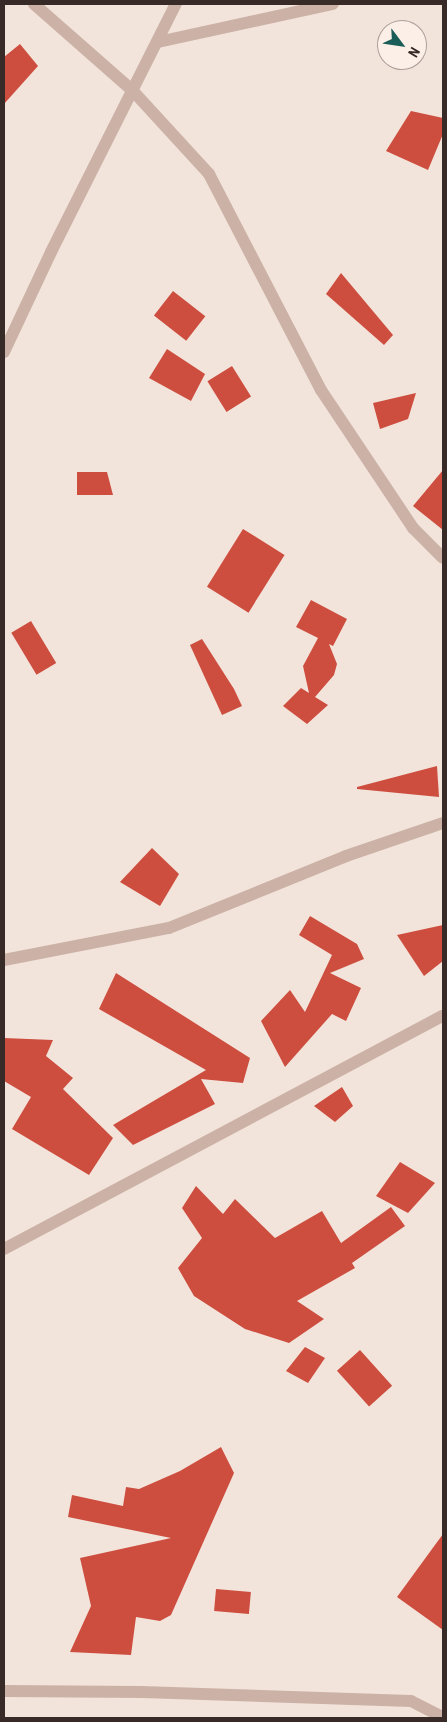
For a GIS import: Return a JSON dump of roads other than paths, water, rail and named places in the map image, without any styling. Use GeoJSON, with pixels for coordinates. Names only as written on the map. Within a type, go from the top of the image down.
{"type":"FeatureCollection","features":[{"type":"Feature","properties":{"kind":"street"},"geometry":{"type":"LineString","coordinates":[[34,4],[133,91],[209,174],[320,390],[413,528],[443,558]]}},
{"type":"Feature","properties":{"kind":"street"},"geometry":{"type":"LineString","coordinates":[[4,352],[51,252],[176,4]]}},
{"type":"Feature","properties":{"kind":"street"},"geometry":{"type":"LineString","coordinates":[[158,42],[333,4]]}},
{"type":"Feature","properties":{"kind":"street"},"geometry":{"type":"LineString","coordinates":[[4,960],[168,928],[346,856],[443,823]]}},
{"type":"Feature","properties":{"kind":"street"},"geometry":{"type":"LineString","coordinates":[[4,1249],[443,1016]]}},
{"type":"Feature","properties":{"kind":"street"},"geometry":{"type":"LineString","coordinates":[[4,1691],[152,1693],[411,1701],[443,1717]]}}]}
